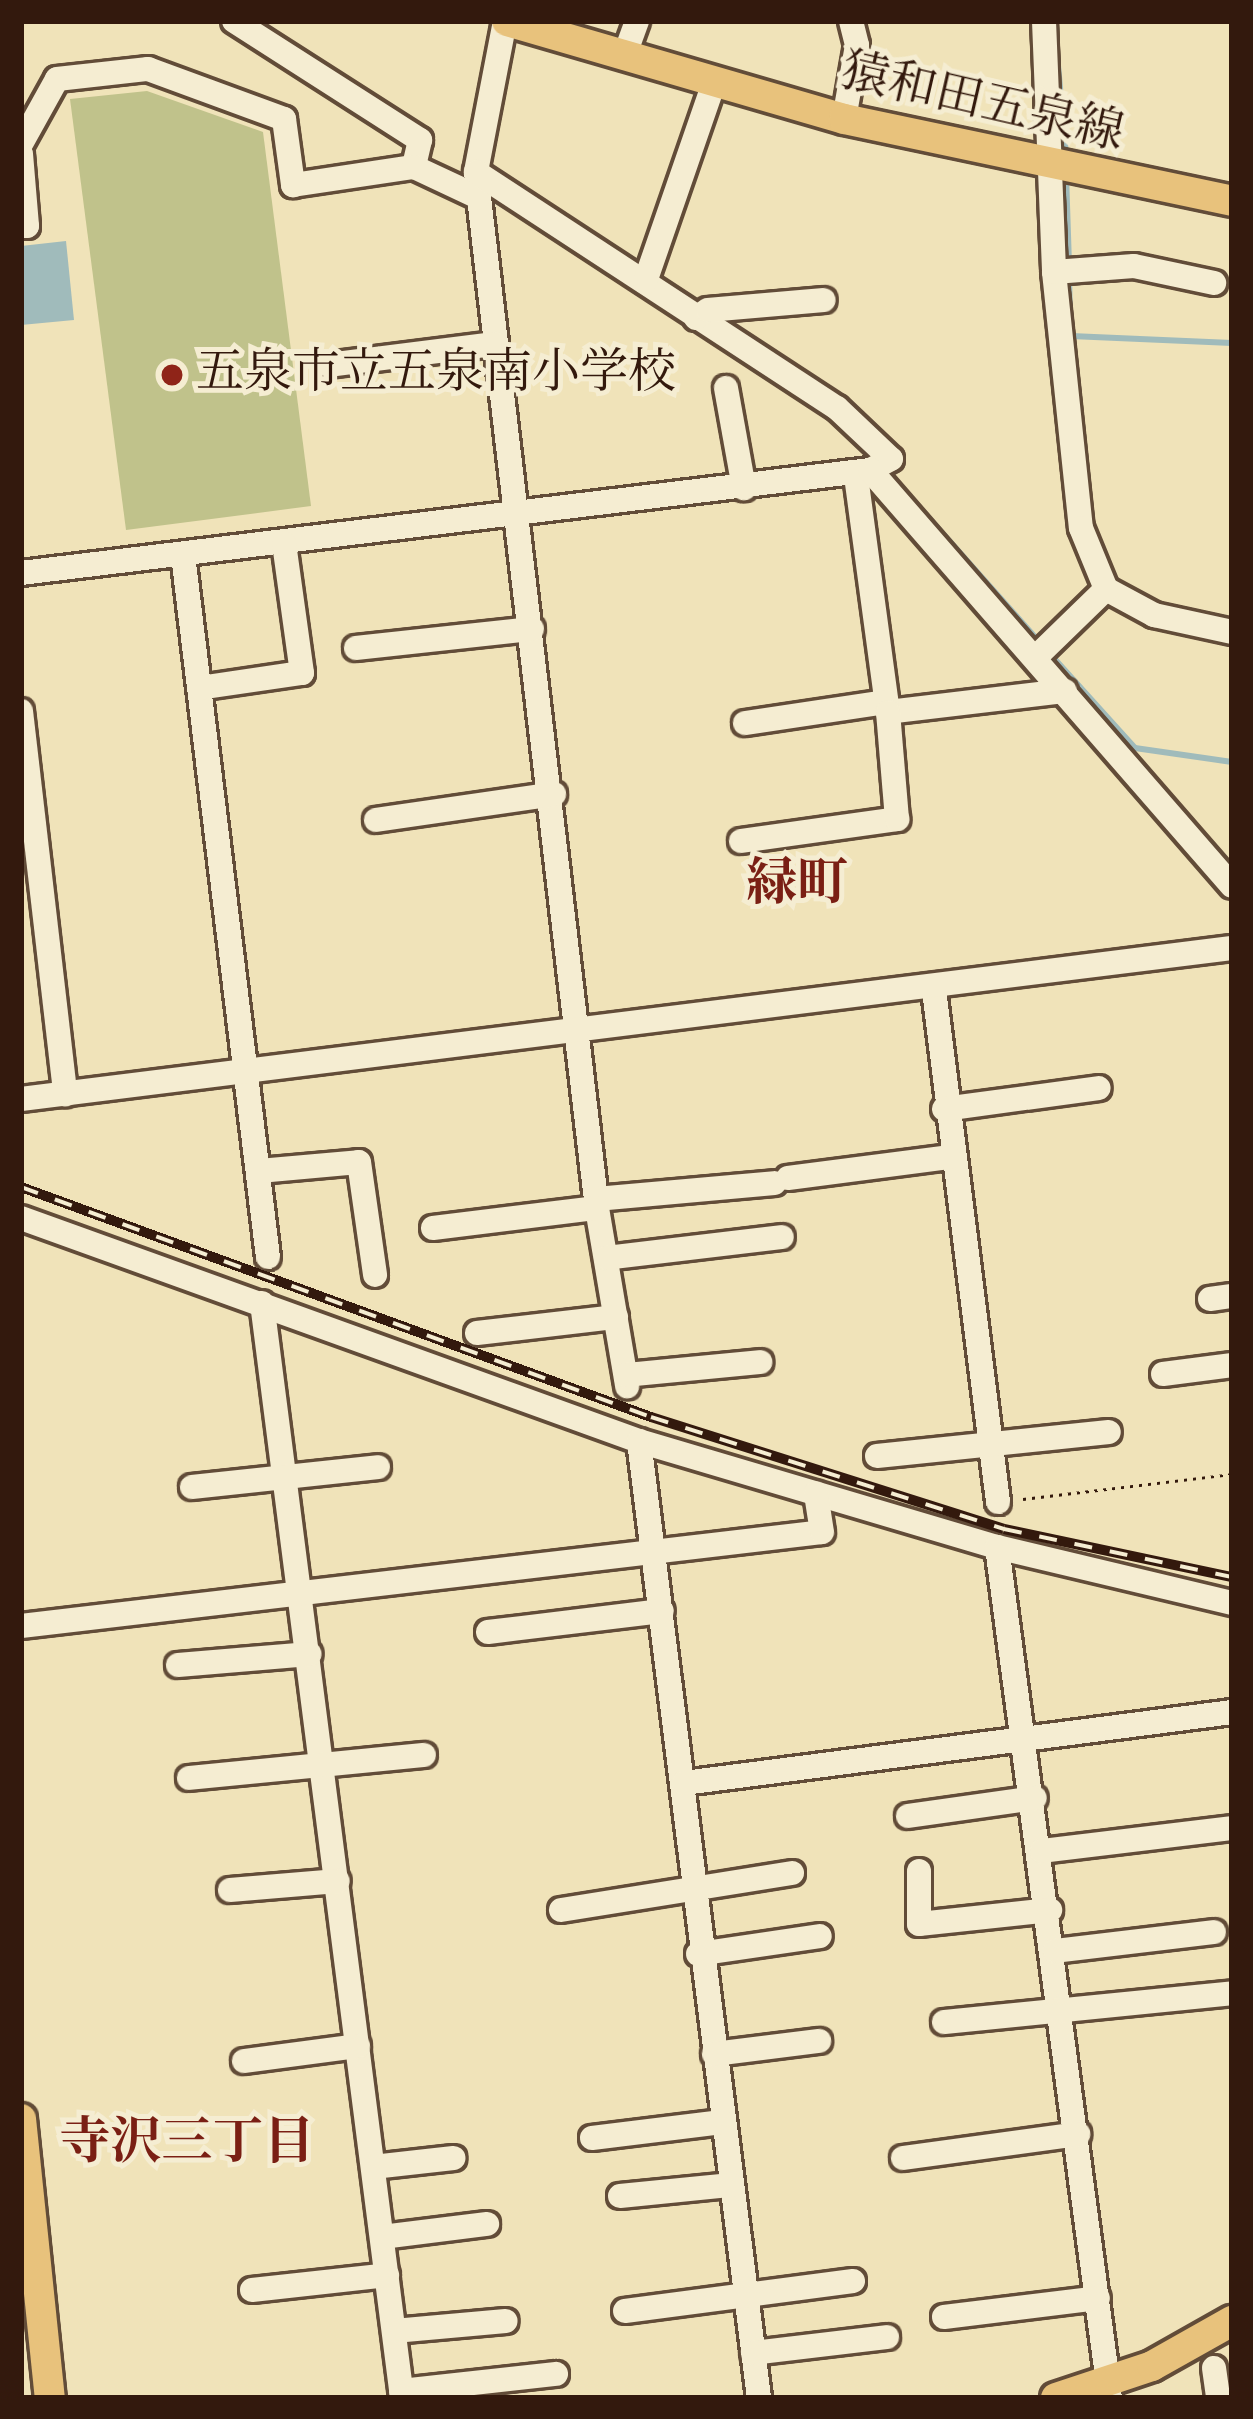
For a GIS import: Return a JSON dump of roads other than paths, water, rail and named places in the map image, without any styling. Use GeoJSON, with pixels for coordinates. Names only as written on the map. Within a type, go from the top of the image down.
{"type":"FeatureCollection","features":[{"type":"Feature","properties":{"kind":"main road","name":"猿和田五泉線"},"geometry":{"type":"LineString","coordinates":[[506,21],[844,119],[1051,158],[1122,184],[1232,201]]}},
{"type":"Feature","properties":{"kind":"main road"},"geometry":{"type":"LineString","coordinates":[[22,2138],[50,2398]]}},
{"type":"Feature","properties":{"kind":"main road"},"geometry":{"type":"LineString","coordinates":[[1056,2398],[1109,2390],[1232,2321]]}},
{"type":"Feature","properties":{"kind":"street"},"geometry":{"type":"LineString","coordinates":[[234,21],[420,140],[414,167]]}},
{"type":"Feature","properties":{"kind":"street"},"geometry":{"type":"LineString","coordinates":[[506,21],[477,185],[554,794],[597,1203],[626,1381],[760,1362]]}},
{"type":"Feature","properties":{"kind":"street"},"geometry":{"type":"LineString","coordinates":[[625,54],[637,21]]}},
{"type":"Feature","properties":{"kind":"street"},"geometry":{"type":"LineString","coordinates":[[844,119],[857,45],[851,21]]}},
{"type":"Feature","properties":{"kind":"street"},"geometry":{"type":"LineString","coordinates":[[1044,21],[1054,272],[1077,505],[1106,589],[1154,615],[1232,632]]}},
{"type":"Feature","properties":{"kind":"street"},"geometry":{"type":"LineString","coordinates":[[21,144],[57,79],[148,69],[284,119],[293,184],[414,167],[477,185],[645,282],[837,408],[891,459],[863,473],[21,573]]}},
{"type":"Feature","properties":{"kind":"street"},"geometry":{"type":"LineString","coordinates":[[645,282],[714,82]]}},
{"type":"Feature","properties":{"kind":"street"},"geometry":{"type":"LineString","coordinates":[[21,154],[28,226],[21,226]]}},
{"type":"Feature","properties":{"kind":"street"},"geometry":{"type":"LineString","coordinates":[[1054,272],[1134,266],[1214,283]]}},
{"type":"Feature","properties":{"kind":"street"},"geometry":{"type":"LineString","coordinates":[[695,318],[708,310],[824,299]]}},
{"type":"Feature","properties":{"kind":"street"},"geometry":{"type":"LineString","coordinates":[[328,365],[495,344]]}},
{"type":"Feature","properties":{"kind":"street"},"geometry":{"type":"LineString","coordinates":[[726,388],[743,488]]}},
{"type":"Feature","properties":{"kind":"street"},"geometry":{"type":"LineString","coordinates":[[863,473],[1035,658],[1232,886]]}},
{"type":"Feature","properties":{"kind":"street"},"geometry":{"type":"LineString","coordinates":[[741,841],[897,819],[863,473]]}},
{"type":"Feature","properties":{"kind":"street"},"geometry":{"type":"LineString","coordinates":[[199,688],[302,673],[284,543]]}},
{"type":"Feature","properties":{"kind":"street"},"geometry":{"type":"LineString","coordinates":[[183,555],[268,1257]]}},
{"type":"Feature","properties":{"kind":"street"},"geometry":{"type":"LineString","coordinates":[[1035,658],[1106,589]]}},
{"type":"Feature","properties":{"kind":"street"},"geometry":{"type":"LineString","coordinates":[[356,648],[532,629]]}},
{"type":"Feature","properties":{"kind":"street"},"geometry":{"type":"LineString","coordinates":[[745,723],[1064,691]]}},
{"type":"Feature","properties":{"kind":"street"},"geometry":{"type":"LineString","coordinates":[[21,711],[65,1094]]}},
{"type":"Feature","properties":{"kind":"street"},"geometry":{"type":"LineString","coordinates":[[376,820],[554,794]]}},
{"type":"Feature","properties":{"kind":"street"},"geometry":{"type":"LineString","coordinates":[[21,1099],[934,990],[1232,948]]}},
{"type":"Feature","properties":{"kind":"street"},"geometry":{"type":"LineString","coordinates":[[934,990],[986,1448],[998,1502]]}},
{"type":"Feature","properties":{"kind":"street"},"geometry":{"type":"LineString","coordinates":[[944,1108],[1100,1088]]}},
{"type":"Feature","properties":{"kind":"street"},"geometry":{"type":"LineString","coordinates":[[433,1228],[950,1157]]}},
{"type":"Feature","properties":{"kind":"street"},"geometry":{"type":"LineString","coordinates":[[259,1171],[359,1162],[375,1275]]}},
{"type":"Feature","properties":{"kind":"street"},"geometry":{"type":"LineString","coordinates":[[21,1219],[639,1441],[997,1547],[1232,1603]]}},
{"type":"Feature","properties":{"kind":"street"},"geometry":{"type":"LineString","coordinates":[[606,1258],[782,1237]]}},
{"type":"Feature","properties":{"kind":"street"},"geometry":{"type":"LineString","coordinates":[[262,1303],[289,1478],[402,2395],[556,2374]]}},
{"type":"Feature","properties":{"kind":"street"},"geometry":{"type":"LineString","coordinates":[[477,1333],[616,1317]]}},
{"type":"Feature","properties":{"kind":"street"},"geometry":{"type":"LineString","coordinates":[[1162,1374],[1232,1365]]}},
{"type":"Feature","properties":{"kind":"street"},"geometry":{"type":"LineString","coordinates":[[877,1456],[1109,1432]]}},
{"type":"Feature","properties":{"kind":"street"},"geometry":{"type":"LineString","coordinates":[[639,1441],[684,1783],[698,1954],[759,2398]]}},
{"type":"Feature","properties":{"kind":"street"},"geometry":{"type":"LineString","coordinates":[[192,1487],[378,1467]]}},
{"type":"Feature","properties":{"kind":"street"},"geometry":{"type":"LineString","coordinates":[[21,1626],[654,1548],[822,1532],[816,1493]]}},
{"type":"Feature","properties":{"kind":"street"},"geometry":{"type":"LineString","coordinates":[[997,1547],[1028,1741],[1109,2390]]}},
{"type":"Feature","properties":{"kind":"street"},"geometry":{"type":"LineString","coordinates":[[488,1632],[662,1611]]}},
{"type":"Feature","properties":{"kind":"street"},"geometry":{"type":"LineString","coordinates":[[178,1665],[310,1654]]}},
{"type":"Feature","properties":{"kind":"street"},"geometry":{"type":"LineString","coordinates":[[684,1783],[1232,1712]]}},
{"type":"Feature","properties":{"kind":"street"},"geometry":{"type":"LineString","coordinates":[[189,1778],[424,1755]]}},
{"type":"Feature","properties":{"kind":"street"},"geometry":{"type":"LineString","coordinates":[[908,1816],[1035,1798]]}},
{"type":"Feature","properties":{"kind":"street"},"geometry":{"type":"LineString","coordinates":[[1042,1851],[1232,1828]]}},
{"type":"Feature","properties":{"kind":"street"},"geometry":{"type":"LineString","coordinates":[[919,1871],[919,1924],[1050,1910]]}},
{"type":"Feature","properties":{"kind":"street"},"geometry":{"type":"LineString","coordinates":[[561,1910],[792,1873]]}},
{"type":"Feature","properties":{"kind":"street"},"geometry":{"type":"LineString","coordinates":[[230,1890],[338,1881]]}},
{"type":"Feature","properties":{"kind":"street"},"geometry":{"type":"LineString","coordinates":[[1055,1951],[1214,1932]]}},
{"type":"Feature","properties":{"kind":"street"},"geometry":{"type":"LineString","coordinates":[[698,1954],[820,1936]]}},
{"type":"Feature","properties":{"kind":"street"},"geometry":{"type":"LineString","coordinates":[[944,2022],[1232,1993]]}},
{"type":"Feature","properties":{"kind":"street"},"geometry":{"type":"LineString","coordinates":[[714,2054],[819,2041]]}},
{"type":"Feature","properties":{"kind":"street"},"geometry":{"type":"LineString","coordinates":[[244,2060],[358,2046]]}},
{"type":"Feature","properties":{"kind":"street"},"geometry":{"type":"LineString","coordinates":[[592,2138],[722,2122]]}},
{"type":"Feature","properties":{"kind":"street"},"geometry":{"type":"LineString","coordinates":[[903,2158],[1078,2134]]}},
{"type":"Feature","properties":{"kind":"street"},"geometry":{"type":"LineString","coordinates":[[374,2167],[453,2158]]}},
{"type":"Feature","properties":{"kind":"street"},"geometry":{"type":"LineString","coordinates":[[620,2196],[731,2185]]}},
{"type":"Feature","properties":{"kind":"street"},"geometry":{"type":"LineString","coordinates":[[382,2237],[487,2224]]}},
{"type":"Feature","properties":{"kind":"street"},"geometry":{"type":"LineString","coordinates":[[252,2290],[387,2276]]}},
{"type":"Feature","properties":{"kind":"street"},"geometry":{"type":"LineString","coordinates":[[625,2311],[853,2281]]}},
{"type":"Feature","properties":{"kind":"street"},"geometry":{"type":"LineString","coordinates":[[944,2317],[1098,2298]]}},
{"type":"Feature","properties":{"kind":"street"},"geometry":{"type":"LineString","coordinates":[[394,2331],[506,2321]]}},
{"type":"Feature","properties":{"kind":"street"},"geometry":{"type":"LineString","coordinates":[[754,2353],[887,2337]]}},
{"type":"Feature","properties":{"kind":"street"},"geometry":{"type":"LineString","coordinates":[[1214,2368],[1218,2398]]}},
{"type":"Feature","properties":{"kind":"water"},"geometry":{"type":"Polygon","coordinates":[[[66,241],[74,320],[21,325],[21,246],[66,241]]]}},
{"type":"Feature","properties":{"kind":"waterway"},"geometry":{"type":"LineString","coordinates":[[1057,54],[1066,155]]}},
{"type":"Feature","properties":{"kind":"waterway"},"geometry":{"type":"LineString","coordinates":[[1066,174],[1069,263]]}},
{"type":"Feature","properties":{"kind":"waterway"},"geometry":{"type":"LineString","coordinates":[[489,197],[524,217]]}},
{"type":"Feature","properties":{"kind":"waterway"},"geometry":{"type":"LineString","coordinates":[[1069,276],[1070,317]]}},
{"type":"Feature","properties":{"kind":"waterway"},"geometry":{"type":"LineString","coordinates":[[1071,336],[1232,343]]}},
{"type":"Feature","properties":{"kind":"waterway"},"geometry":{"type":"LineString","coordinates":[[887,471],[1042,645]]}},
{"type":"Feature","properties":{"kind":"waterway"},"geometry":{"type":"LineString","coordinates":[[1051,655],[1135,748],[1232,762]]}},
{"type":"Feature","properties":{"kind":"railway"},"geometry":{"type":"LineString","coordinates":[[21,1187],[651,1417],[1004,1529],[1232,1577]]}},
{"type":"Feature","properties":{"kind":"place","name":"五泉市立五泉南小学校"},"geometry":{"type":"Point","coordinates":[172,375]}},
{"type":"Feature","properties":{"kind":"district","name":"緑町"},"geometry":{"type":"Point","coordinates":[797,886]}},
{"type":"Feature","properties":{"kind":"district","name":"寺沢三丁目"},"geometry":{"type":"Point","coordinates":[187,2145]}}]}
